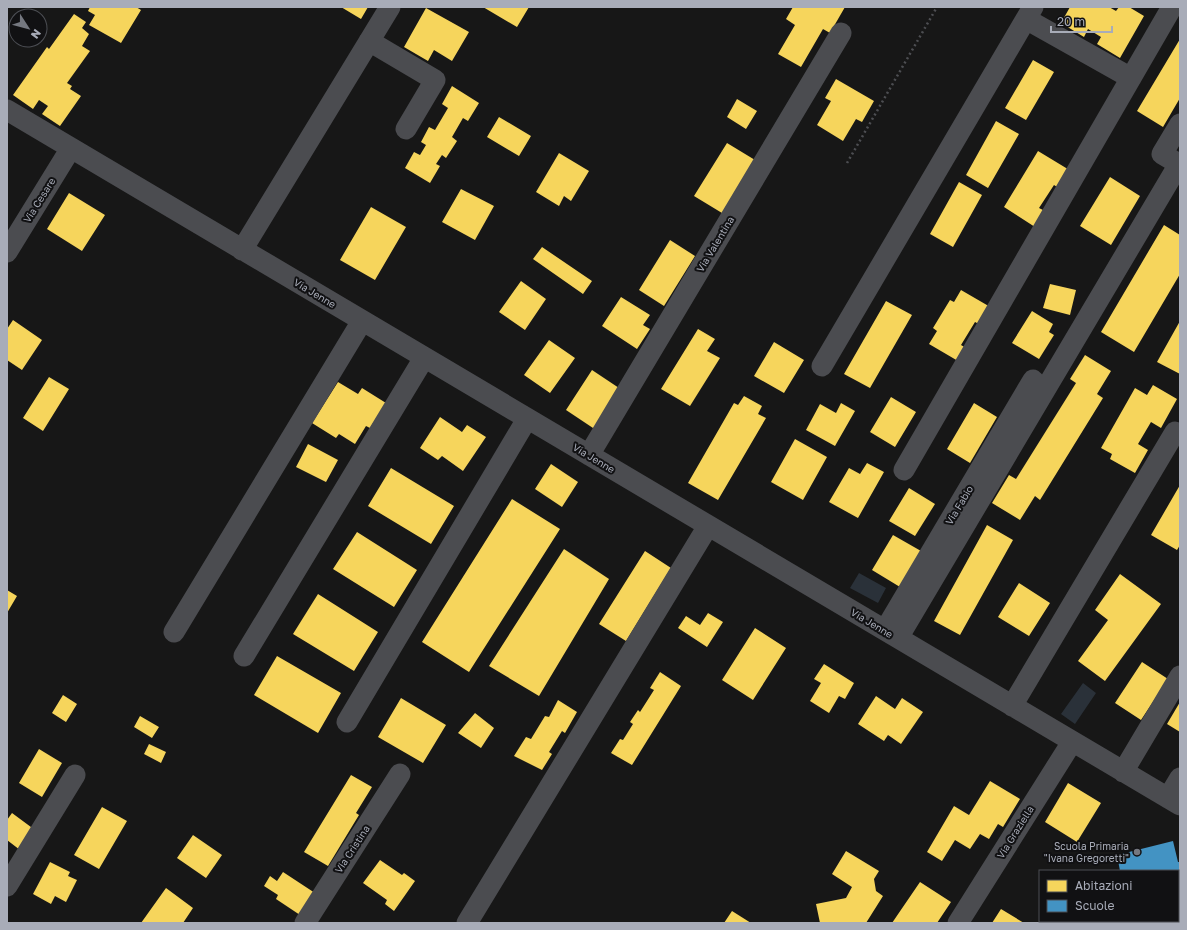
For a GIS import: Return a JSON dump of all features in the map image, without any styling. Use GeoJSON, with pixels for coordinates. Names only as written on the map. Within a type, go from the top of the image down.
{"type":"FeatureCollection","features":[{"type":"Feature","properties":{"kind":"street"},"geometry":{"type":"LineString","coordinates":[[242,250],[390,7]]}},
{"type":"Feature","properties":{"kind":"street"},"geometry":{"type":"LineString","coordinates":[[904,470],[1172,7]]}},
{"type":"Feature","properties":{"kind":"street"},"geometry":{"type":"LineString","coordinates":[[822,366],[1029,13],[1131,78]]}},
{"type":"Feature","properties":{"kind":"street","name":"Via Valentina"},"geometry":{"type":"LineString","coordinates":[[589,455],[841,33]]}},
{"type":"Feature","properties":{"kind":"street"},"geometry":{"type":"LineString","coordinates":[[369,41],[435,80],[406,129]]}},
{"type":"Feature","properties":{"kind":"street","name":"Via Jenne"},"geometry":{"type":"LineString","coordinates":[[7,110],[1174,802]]}},
{"type":"Feature","properties":{"kind":"street"},"geometry":{"type":"LineString","coordinates":[[891,634],[1179,164],[1162,154],[1180,124]]}},
{"type":"Feature","properties":{"kind":"street","name":"Via Cesare"},"geometry":{"type":"LineString","coordinates":[[7,252],[71,148]]}},
{"type":"Feature","properties":{"kind":"street"},"geometry":{"type":"LineString","coordinates":[[174,632],[362,321]]}},
{"type":"Feature","properties":{"kind":"street"},"geometry":{"type":"LineString","coordinates":[[244,656],[424,358]]}},
{"type":"Feature","properties":{"kind":"street","name":"Via Fabio"},"geometry":{"type":"LineString","coordinates":[[891,634],[1033,380]]}},
{"type":"Feature","properties":{"kind":"street"},"geometry":{"type":"LineString","coordinates":[[347,722],[527,419]]}},
{"type":"Feature","properties":{"kind":"street"},"geometry":{"type":"LineString","coordinates":[[1012,706],[1175,432]]}},
{"type":"Feature","properties":{"kind":"street"},"geometry":{"type":"LineString","coordinates":[[467,923],[708,526]]}},
{"type":"Feature","properties":{"kind":"street"},"geometry":{"type":"LineString","coordinates":[[1123,772],[1180,676]]}},
{"type":"Feature","properties":{"kind":"street","name":"Via Graziella"},"geometry":{"type":"LineString","coordinates":[[958,923],[1072,742]]}},
{"type":"Feature","properties":{"kind":"street","name":"Via Cristina"},"geometry":{"type":"LineString","coordinates":[[305,923],[400,774]]}},
{"type":"Feature","properties":{"kind":"street"},"geometry":{"type":"LineString","coordinates":[[7,886],[75,775]]}},
{"type":"Feature","properties":{"kind":"street"},"geometry":{"type":"LineString","coordinates":[[1174,802],[1180,778]]}},
{"type":"Feature","properties":{"kind":"path"},"geometry":{"type":"LineString","coordinates":[[848,163],[937,7]]}},
{"type":"Feature","properties":{"kind":"shaded area"},"geometry":{"type":"Polygon","coordinates":[[[859,573],[886,588],[878,603],[850,588],[859,573]]]}},
{"type":"Feature","properties":{"kind":"shaded area"},"geometry":{"type":"Polygon","coordinates":[[[1083,683],[1096,693],[1075,724],[1061,714],[1083,683]]]}},
{"type":"Feature","properties":{"kind":"building: Abitazioni"},"geometry":{"type":"Polygon","coordinates":[[[90,7],[136,7],[141,10],[121,43],[89,25],[95,15],[88,11],[90,7]]]}},
{"type":"Feature","properties":{"kind":"building: Abitazioni"},"geometry":{"type":"Polygon","coordinates":[[[341,7],[368,7],[361,19],[341,7]]]}},
{"type":"Feature","properties":{"kind":"building: Abitazioni"},"geometry":{"type":"Polygon","coordinates":[[[483,7],[529,7],[517,27],[483,7]]]}},
{"type":"Feature","properties":{"kind":"building: Abitazioni"},"geometry":{"type":"Polygon","coordinates":[[[793,7],[845,7],[830,33],[823,29],[801,67],[778,54],[795,25],[786,19],[793,7]]]}},
{"type":"Feature","properties":{"kind":"building: Abitazioni"},"geometry":{"type":"Polygon","coordinates":[[[1070,7],[1109,7],[1116,11],[1119,7],[1129,7],[1144,16],[1120,58],[1097,44],[1101,37],[1088,29],[1084,37],[1061,23],[1070,7]]]}},
{"type":"Feature","properties":{"kind":"building: Abitazioni"},"geometry":{"type":"Polygon","coordinates":[[[426,8],[469,32],[452,61],[434,50],[428,61],[404,47],[426,8]]]}},
{"type":"Feature","properties":{"kind":"building: Abitazioni"},"geometry":{"type":"Polygon","coordinates":[[[74,14],[86,22],[82,28],[89,34],[82,46],[90,51],[67,83],[72,86],[70,89],[81,96],[60,126],[42,114],[48,106],[39,100],[33,109],[13,95],[46,48],[49,49],[74,14]]]}},
{"type":"Feature","properties":{"kind":"building: Abitazioni"},"geometry":{"type":"Polygon","coordinates":[[[1180,39],[1180,98],[1163,127],[1137,111],[1180,39]]]}},
{"type":"Feature","properties":{"kind":"building: Abitazioni"},"geometry":{"type":"Polygon","coordinates":[[[1033,60],[1054,72],[1026,120],[1005,108],[1033,60]]]}},
{"type":"Feature","properties":{"kind":"building: Abitazioni"},"geometry":{"type":"Polygon","coordinates":[[[836,79],[874,101],[862,122],[856,119],[843,141],[817,125],[831,101],[825,98],[836,79]]]}},
{"type":"Feature","properties":{"kind":"building: Abitazioni"},"geometry":{"type":"Polygon","coordinates":[[[452,86],[479,103],[468,121],[463,118],[452,137],[457,141],[446,158],[442,155],[436,164],[440,166],[430,183],[405,168],[414,152],[420,155],[426,145],[421,142],[429,127],[435,130],[448,108],[442,104],[452,86]]]}},
{"type":"Feature","properties":{"kind":"building: Abitazioni"},"geometry":{"type":"Polygon","coordinates":[[[737,99],[757,111],[746,129],[727,117],[737,99]]]}},
{"type":"Feature","properties":{"kind":"building: Abitazioni"},"geometry":{"type":"Polygon","coordinates":[[[499,117],[531,136],[519,156],[487,137],[499,117]]]}},
{"type":"Feature","properties":{"kind":"building: Abitazioni"},"geometry":{"type":"Polygon","coordinates":[[[996,121],[1019,134],[988,188],[966,175],[996,121]]]}},
{"type":"Feature","properties":{"kind":"building: Abitazioni"},"geometry":{"type":"Polygon","coordinates":[[[727,143],[755,160],[722,213],[694,196],[727,143]]]}},
{"type":"Feature","properties":{"kind":"building: Abitazioni"},"geometry":{"type":"Polygon","coordinates":[[[1038,151],[1071,171],[1060,189],[1054,185],[1039,208],[1045,211],[1035,227],[1004,207],[1038,151]]]}},
{"type":"Feature","properties":{"kind":"building: Abitazioni"},"geometry":{"type":"Polygon","coordinates":[[[559,153],[589,171],[571,201],[564,196],[559,206],[536,192],[559,153]]]}},
{"type":"Feature","properties":{"kind":"building: Abitazioni"},"geometry":{"type":"Polygon","coordinates":[[[1110,177],[1140,196],[1111,245],[1080,226],[1110,177]]]}},
{"type":"Feature","properties":{"kind":"building: Abitazioni"},"geometry":{"type":"Polygon","coordinates":[[[959,182],[982,195],[953,247],[930,234],[959,182]]]}},
{"type":"Feature","properties":{"kind":"building: Abitazioni"},"geometry":{"type":"Polygon","coordinates":[[[461,189],[494,206],[475,240],[442,222],[461,189]]]}},
{"type":"Feature","properties":{"kind":"building: Abitazioni"},"geometry":{"type":"Polygon","coordinates":[[[69,193],[105,215],[82,251],[47,229],[69,193]]]}},
{"type":"Feature","properties":{"kind":"building: Abitazioni"},"geometry":{"type":"Polygon","coordinates":[[[371,207],[406,227],[375,280],[340,260],[371,207]]]}},
{"type":"Feature","properties":{"kind":"building: Abitazioni"},"geometry":{"type":"Polygon","coordinates":[[[1164,225],[1180,235],[1180,274],[1134,352],[1101,332],[1164,225]]]}},
{"type":"Feature","properties":{"kind":"building: Abitazioni"},"geometry":{"type":"Polygon","coordinates":[[[670,240],[695,256],[664,306],[639,290],[670,240]]]}},
{"type":"Feature","properties":{"kind":"building: Abitazioni"},"geometry":{"type":"Polygon","coordinates":[[[542,247],[592,281],[583,294],[533,259],[542,247]]]}},
{"type":"Feature","properties":{"kind":"building: Abitazioni"},"geometry":{"type":"Polygon","coordinates":[[[521,281],[546,299],[525,330],[499,312],[521,281]]]}},
{"type":"Feature","properties":{"kind":"building: Abitazioni"},"geometry":{"type":"Polygon","coordinates":[[[1050,284],[1076,290],[1070,315],[1043,308],[1050,284]]]}},
{"type":"Feature","properties":{"kind":"building: Abitazioni"},"geometry":{"type":"Polygon","coordinates":[[[961,290],[992,308],[981,325],[975,322],[961,345],[966,348],[958,361],[929,344],[937,331],[933,328],[950,300],[954,302],[961,290]]]}},
{"type":"Feature","properties":{"kind":"building: Abitazioni"},"geometry":{"type":"Polygon","coordinates":[[[621,297],[650,315],[643,325],[650,329],[637,349],[602,326],[621,297]]]}},
{"type":"Feature","properties":{"kind":"building: Abitazioni"},"geometry":{"type":"Polygon","coordinates":[[[886,301],[912,315],[870,388],[844,374],[886,301]]]}},
{"type":"Feature","properties":{"kind":"building: Abitazioni"},"geometry":{"type":"Polygon","coordinates":[[[1032,311],[1053,324],[1049,332],[1054,335],[1039,359],[1012,343],[1032,311]]]}},
{"type":"Feature","properties":{"kind":"building: Abitazioni"},"geometry":{"type":"Polygon","coordinates":[[[13,320],[42,340],[22,370],[7,360],[7,329],[13,320]]]}},
{"type":"Feature","properties":{"kind":"building: Abitazioni"},"geometry":{"type":"Polygon","coordinates":[[[1180,321],[1180,374],[1157,362],[1180,321]]]}},
{"type":"Feature","properties":{"kind":"building: Abitazioni"},"geometry":{"type":"Polygon","coordinates":[[[698,329],[715,339],[707,351],[720,358],[690,406],[661,389],[698,329]]]}},
{"type":"Feature","properties":{"kind":"building: Abitazioni"},"geometry":{"type":"Polygon","coordinates":[[[549,340],[575,358],[550,393],[524,375],[549,340]]]}},
{"type":"Feature","properties":{"kind":"building: Abitazioni"},"geometry":{"type":"Polygon","coordinates":[[[774,342],[804,360],[784,393],[754,376],[774,342]]]}},
{"type":"Feature","properties":{"kind":"building: Abitazioni"},"geometry":{"type":"Polygon","coordinates":[[[1085,355],[1111,371],[1097,394],[1103,398],[1040,500],[1035,496],[1020,520],[992,503],[1009,475],[1016,479],[1076,383],[1070,379],[1085,355]]]}},
{"type":"Feature","properties":{"kind":"building: Abitazioni"},"geometry":{"type":"Polygon","coordinates":[[[592,370],[622,390],[596,430],[566,410],[592,370]]]}},
{"type":"Feature","properties":{"kind":"building: Abitazioni"},"geometry":{"type":"Polygon","coordinates":[[[49,377],[69,389],[43,431],[23,418],[49,377]]]}},
{"type":"Feature","properties":{"kind":"building: Abitazioni"},"geometry":{"type":"Polygon","coordinates":[[[338,382],[358,394],[362,388],[386,403],[370,428],[366,426],[355,444],[339,434],[336,438],[312,423],[338,382]]]}},
{"type":"Feature","properties":{"kind":"building: Abitazioni"},"geometry":{"type":"Polygon","coordinates":[[[1153,385],[1177,399],[1161,428],[1151,422],[1138,444],[1148,450],[1135,473],[1110,459],[1112,454],[1101,448],[1135,388],[1147,395],[1153,385]]]}},
{"type":"Feature","properties":{"kind":"building: Abitazioni"},"geometry":{"type":"Polygon","coordinates":[[[744,396],[762,406],[758,414],[766,418],[718,500],[688,483],[734,403],[738,405],[744,396]]]}},
{"type":"Feature","properties":{"kind":"building: Abitazioni"},"geometry":{"type":"Polygon","coordinates":[[[891,397],[916,412],[895,447],[870,432],[891,397]]]}},
{"type":"Feature","properties":{"kind":"building: Abitazioni"},"geometry":{"type":"Polygon","coordinates":[[[841,403],[855,411],[835,446],[806,430],[820,404],[836,413],[841,403]]]}},
{"type":"Feature","properties":{"kind":"building: Abitazioni"},"geometry":{"type":"Polygon","coordinates":[[[974,403],[997,417],[970,463],[947,449],[974,403]]]}},
{"type":"Feature","properties":{"kind":"building: Abitazioni"},"geometry":{"type":"Polygon","coordinates":[[[440,417],[462,432],[467,425],[486,437],[463,471],[442,456],[438,460],[420,448],[440,417]]]}},
{"type":"Feature","properties":{"kind":"building: Abitazioni"},"geometry":{"type":"Polygon","coordinates":[[[795,439],[827,457],[803,500],[771,482],[795,439]]]}},
{"type":"Feature","properties":{"kind":"building: Abitazioni"},"geometry":{"type":"Polygon","coordinates":[[[308,444],[338,460],[326,482],[296,467],[308,444]]]}},
{"type":"Feature","properties":{"kind":"building: Abitazioni"},"geometry":{"type":"Polygon","coordinates":[[[867,463],[884,472],[858,518],[829,502],[849,468],[860,474],[867,463]]]}},
{"type":"Feature","properties":{"kind":"building: Abitazioni"},"geometry":{"type":"Polygon","coordinates":[[[551,464],[578,482],[562,507],[535,489],[551,464]]]}},
{"type":"Feature","properties":{"kind":"building: Abitazioni"},"geometry":{"type":"Polygon","coordinates":[[[391,468],[454,506],[431,544],[368,506],[391,468]]]}},
{"type":"Feature","properties":{"kind":"building: Abitazioni"},"geometry":{"type":"Polygon","coordinates":[[[1180,485],[1180,545],[1177,550],[1151,535],[1180,485]]]}},
{"type":"Feature","properties":{"kind":"building: Abitazioni"},"geometry":{"type":"Polygon","coordinates":[[[909,488],[935,504],[915,536],[889,521],[909,488]]]}},
{"type":"Feature","properties":{"kind":"building: Abitazioni"},"geometry":{"type":"Polygon","coordinates":[[[512,499],[560,529],[469,672],[422,642],[512,499]]]}},
{"type":"Feature","properties":{"kind":"building: Abitazioni"},"geometry":{"type":"Polygon","coordinates":[[[987,525],[1013,540],[960,635],[934,621],[987,525]]]}},
{"type":"Feature","properties":{"kind":"building: Abitazioni"},"geometry":{"type":"Polygon","coordinates":[[[357,532],[417,570],[394,607],[333,569],[357,532]]]}},
{"type":"Feature","properties":{"kind":"building: Abitazioni"},"geometry":{"type":"Polygon","coordinates":[[[893,535],[921,551],[900,587],[872,570],[893,535]]]}},
{"type":"Feature","properties":{"kind":"building: Abitazioni"},"geometry":{"type":"Polygon","coordinates":[[[564,549],[609,579],[539,696],[489,666],[564,549]]]}},
{"type":"Feature","properties":{"kind":"building: Abitazioni"},"geometry":{"type":"Polygon","coordinates":[[[645,551],[671,568],[626,641],[599,624],[645,551]]]}},
{"type":"Feature","properties":{"kind":"building: Abitazioni"},"geometry":{"type":"Polygon","coordinates":[[[1120,574],[1161,604],[1105,681],[1078,661],[1108,620],[1095,610],[1120,574]]]}},
{"type":"Feature","properties":{"kind":"building: Abitazioni"},"geometry":{"type":"Polygon","coordinates":[[[1019,583],[1050,603],[1029,636],[998,617],[1019,583]]]}},
{"type":"Feature","properties":{"kind":"building: Abitazioni"},"geometry":{"type":"Polygon","coordinates":[[[7,590],[17,596],[7,613],[7,590]]]}},
{"type":"Feature","properties":{"kind":"building: Abitazioni"},"geometry":{"type":"Polygon","coordinates":[[[318,594],[378,632],[354,671],[293,634],[318,594]]]}},
{"type":"Feature","properties":{"kind":"building: Abitazioni"},"geometry":{"type":"Polygon","coordinates":[[[708,613],[723,622],[707,647],[678,628],[686,616],[700,625],[708,613]]]}},
{"type":"Feature","properties":{"kind":"building: Abitazioni"},"geometry":{"type":"Polygon","coordinates":[[[755,628],[786,648],[753,700],[722,680],[755,628]]]}},
{"type":"Feature","properties":{"kind":"building: Abitazioni"},"geometry":{"type":"Polygon","coordinates":[[[277,656],[341,693],[318,733],[254,695],[277,656]]]}},
{"type":"Feature","properties":{"kind":"building: Abitazioni"},"geometry":{"type":"Polygon","coordinates":[[[1142,662],[1168,679],[1141,720],[1115,703],[1142,662]]]}},
{"type":"Feature","properties":{"kind":"building: Abitazioni"},"geometry":{"type":"Polygon","coordinates":[[[824,664],[854,683],[845,699],[839,696],[829,713],[810,701],[821,683],[814,679],[824,664]]]}},
{"type":"Feature","properties":{"kind":"building: Abitazioni"},"geometry":{"type":"Polygon","coordinates":[[[660,672],[681,686],[632,765],[611,753],[620,739],[623,740],[633,724],[630,722],[638,710],[640,712],[654,690],[650,688],[660,672]]]}},
{"type":"Feature","properties":{"kind":"building: Abitazioni"},"geometry":{"type":"Polygon","coordinates":[[[63,695],[77,704],[66,722],[52,713],[63,695]]]}},
{"type":"Feature","properties":{"kind":"building: Abitazioni"},"geometry":{"type":"Polygon","coordinates":[[[876,696],[895,709],[902,698],[923,712],[901,744],[888,735],[884,741],[858,724],[876,696]]]}},
{"type":"Feature","properties":{"kind":"building: Abitazioni"},"geometry":{"type":"Polygon","coordinates":[[[401,698],[446,725],[423,763],[378,737],[401,698]]]}},
{"type":"Feature","properties":{"kind":"building: Abitazioni"},"geometry":{"type":"Polygon","coordinates":[[[558,700],[577,712],[565,733],[562,731],[549,752],[552,754],[542,770],[514,756],[526,737],[531,739],[545,716],[549,717],[558,700]]]}},
{"type":"Feature","properties":{"kind":"building: Abitazioni"},"geometry":{"type":"Polygon","coordinates":[[[1180,702],[1180,732],[1167,724],[1180,702]]]}},
{"type":"Feature","properties":{"kind":"building: Abitazioni"},"geometry":{"type":"Polygon","coordinates":[[[475,713],[494,728],[481,748],[458,733],[475,713]]]}},
{"type":"Feature","properties":{"kind":"building: Abitazioni"},"geometry":{"type":"Polygon","coordinates":[[[140,716],[159,727],[152,738],[134,727],[140,716]]]}},
{"type":"Feature","properties":{"kind":"building: Abitazioni"},"geometry":{"type":"Polygon","coordinates":[[[149,744],[166,752],[161,763],[144,754],[149,744]]]}},
{"type":"Feature","properties":{"kind":"building: Abitazioni"},"geometry":{"type":"Polygon","coordinates":[[[39,749],[62,763],[42,797],[19,783],[39,749]]]}},
{"type":"Feature","properties":{"kind":"building: Abitazioni"},"geometry":{"type":"Polygon","coordinates":[[[351,775],[372,787],[356,813],[359,815],[328,866],[304,852],[351,775]]]}},
{"type":"Feature","properties":{"kind":"building: Abitazioni"},"geometry":{"type":"Polygon","coordinates":[[[990,781],[1020,799],[1003,827],[998,824],[989,839],[980,834],[970,849],[955,840],[942,861],[927,852],[954,806],[969,815],[990,781]]]}},
{"type":"Feature","properties":{"kind":"building: Abitazioni"},"geometry":{"type":"Polygon","coordinates":[[[1068,783],[1101,803],[1077,842],[1045,822],[1068,783]]]}},
{"type":"Feature","properties":{"kind":"building: Abitazioni"},"geometry":{"type":"Polygon","coordinates":[[[102,807],[127,821],[99,869],[74,855],[102,807]]]}},
{"type":"Feature","properties":{"kind":"building: Abitazioni"},"geometry":{"type":"Polygon","coordinates":[[[12,813],[35,830],[20,850],[7,840],[7,820],[12,813]]]}},
{"type":"Feature","properties":{"kind":"building: Abitazioni"},"geometry":{"type":"Polygon","coordinates":[[[193,835],[222,855],[206,878],[177,858],[193,835]]]}},
{"type":"Feature","properties":{"kind":"building: Abitazioni"},"geometry":{"type":"Polygon","coordinates":[[[846,851],[879,871],[874,879],[876,891],[883,896],[866,923],[820,923],[816,904],[846,898],[852,887],[832,874],[846,851]]]}},
{"type":"Feature","properties":{"kind":"building: Abitazioni"},"geometry":{"type":"Polygon","coordinates":[[[380,860],[402,875],[404,873],[415,881],[394,911],[385,904],[387,900],[363,883],[380,860]]]}},
{"type":"Feature","properties":{"kind":"building: Abitazioni"},"geometry":{"type":"Polygon","coordinates":[[[50,862],[70,872],[68,876],[77,880],[66,902],[55,896],[51,904],[33,894],[50,862]]]}},
{"type":"Feature","properties":{"kind":"building: Abitazioni"},"geometry":{"type":"Polygon","coordinates":[[[283,872],[318,895],[300,915],[276,899],[278,895],[264,886],[270,876],[277,881],[283,872]]]}},
{"type":"Feature","properties":{"kind":"building: Abitazioni"},"geometry":{"type":"Polygon","coordinates":[[[920,882],[951,902],[937,923],[892,923],[920,882]]]}},
{"type":"Feature","properties":{"kind":"building: Abitazioni"},"geometry":{"type":"Polygon","coordinates":[[[166,888],[193,908],[183,923],[141,923],[166,888]]]}},
{"type":"Feature","properties":{"kind":"building: Abitazioni"},"geometry":{"type":"Polygon","coordinates":[[[1001,909],[1024,923],[992,923],[1001,909]]]}},
{"type":"Feature","properties":{"kind":"building: Abitazioni"},"geometry":{"type":"Polygon","coordinates":[[[732,911],[751,923],[724,923],[732,911]]]}},
{"type":"Feature","properties":{"kind":"building: Scuole"},"geometry":{"type":"Polygon","coordinates":[[[1173,841],[1178,862],[1180,862],[1180,923],[1072,923],[1179,922],[1179,870],[1120,870],[1117,855],[1173,841]]]}},
{"type":"Feature","properties":{"kind":"place","name":"Scuola Primaria \"Ivana Gregoretti\""},"geometry":{"type":"Point","coordinates":[1137,852]}}]}
